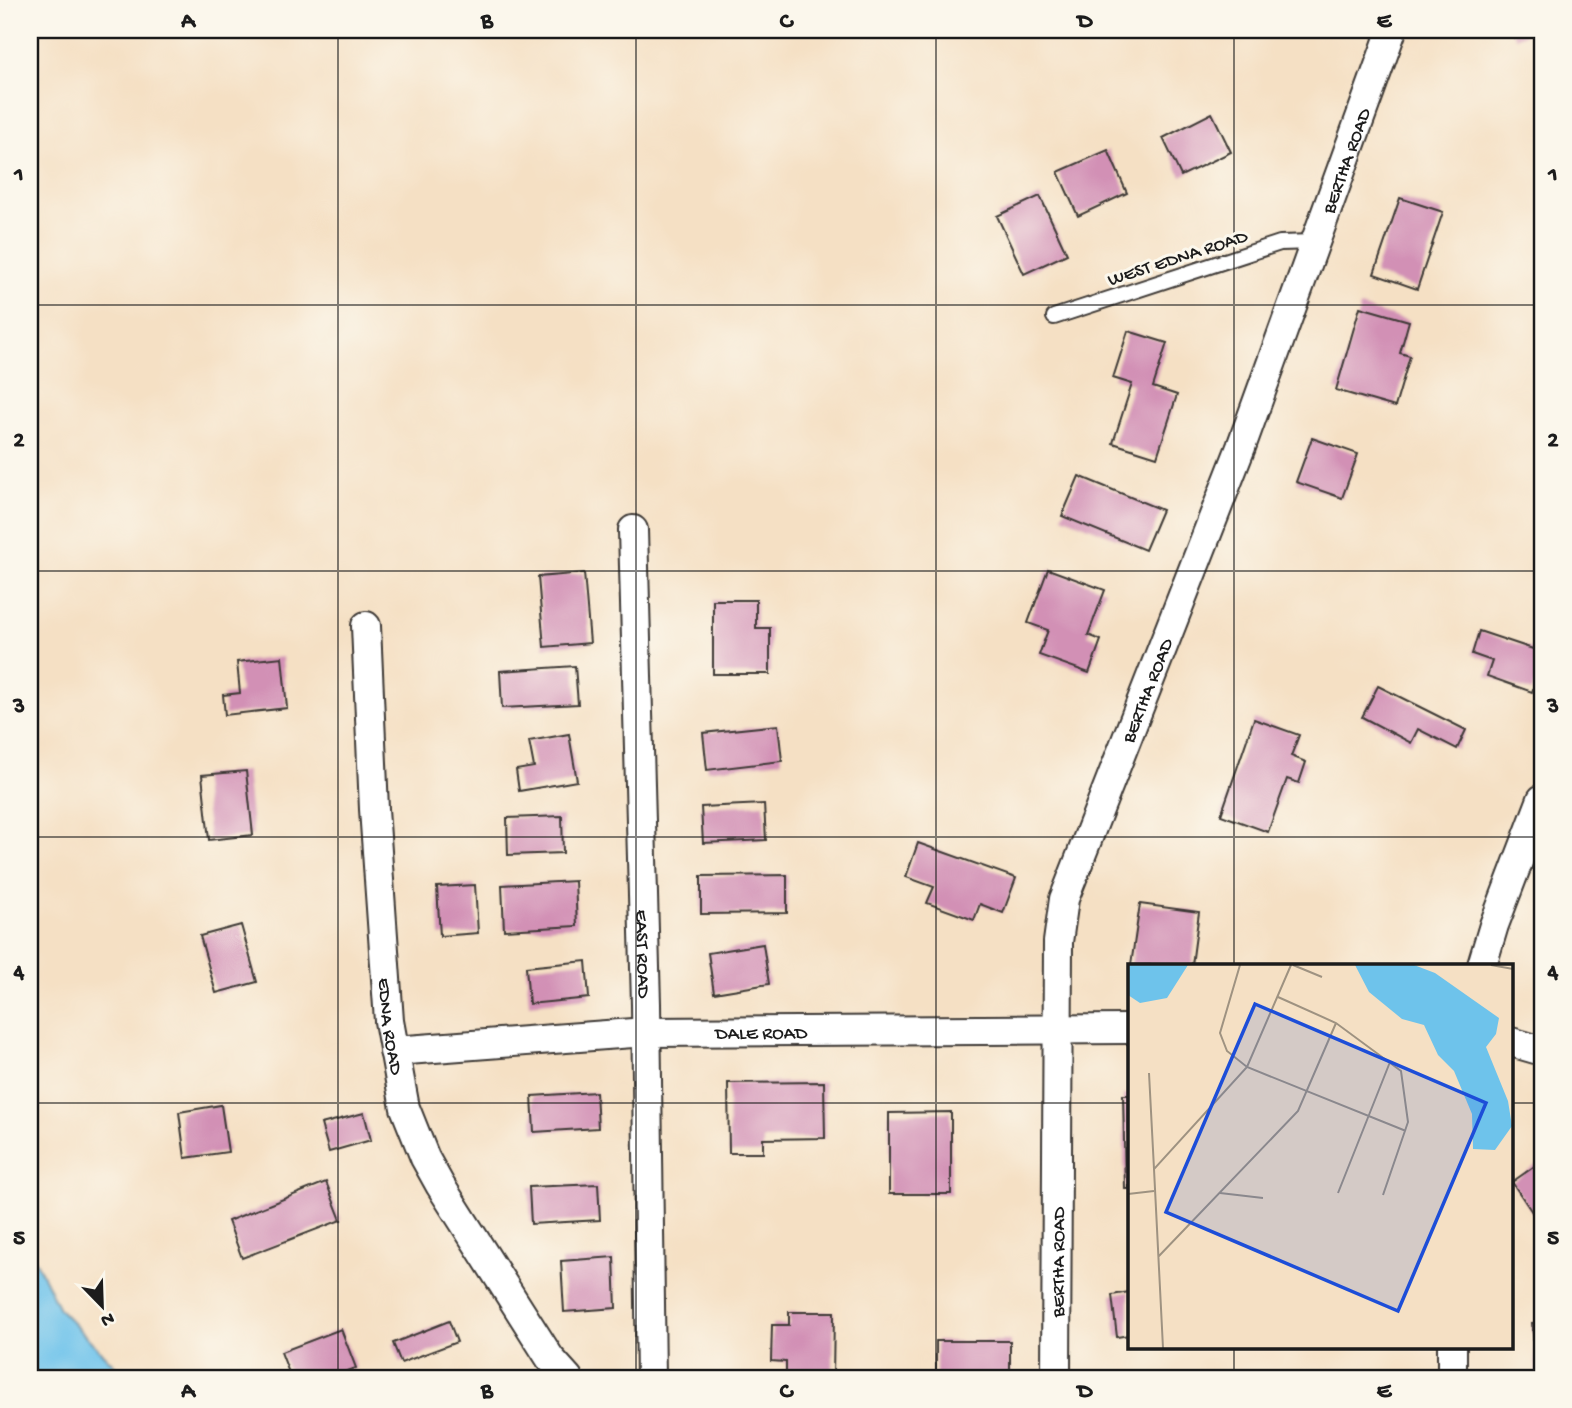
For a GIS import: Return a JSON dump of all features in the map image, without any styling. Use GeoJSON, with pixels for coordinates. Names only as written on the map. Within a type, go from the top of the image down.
{"type":"FeatureCollection","features":[{"type":"Feature","properties":{"kind":"street","name":"BERTHA ROAD"},"geometry":{"type":"LineString","coordinates":[[1056,1378],[1058,942],[1065,899],[1241,447],[1392,30]]}},
{"type":"Feature","properties":{"kind":"street","name":"EAST ROAD"},"geometry":{"type":"LineString","coordinates":[[633,530],[646,1032],[651,1378]]}},
{"type":"Feature","properties":{"kind":"street","name":"EDNA ROAD"},"geometry":{"type":"LineString","coordinates":[[366,626],[374,809],[389,1021],[405,1108],[425,1158],[550,1358],[568,1378]]}},
{"type":"Feature","properties":{"kind":"street"},"geometry":{"type":"LineString","coordinates":[[1482,964],[1494,925],[1542,799]]}},
{"type":"Feature","properties":{"kind":"street","name":"DALE ROAD"},"geometry":{"type":"LineString","coordinates":[[394,1051],[646,1032],[1128,1029]]}},
{"type":"Feature","properties":{"kind":"street"},"geometry":{"type":"LineString","coordinates":[[1512,1042],[1542,1051]]}},
{"type":"Feature","properties":{"kind":"street"},"geometry":{"type":"LineString","coordinates":[[1451,1348],[1452,1378]]}},
{"type":"Feature","properties":{"kind":"lane","name":"WEST EDNA ROAD"},"geometry":{"type":"LineString","coordinates":[[1054,317],[1280,243],[1314,242]]}},
{"type":"Feature","properties":{"kind":"water"},"geometry":{"type":"Polygon","coordinates":[[[30,1249],[59,1309],[127,1378],[30,1378],[30,1249]]]}},
{"type":"Feature","properties":{"kind":"building"},"geometry":{"type":"Polygon","coordinates":[[[1511,30],[1533,30],[1515,38],[1511,30]]]}},
{"type":"Feature","properties":{"kind":"building"},"geometry":{"type":"Polygon","coordinates":[[[1212,113],[1231,152],[1181,176],[1163,138],[1212,113]]]}},
{"type":"Feature","properties":{"kind":"building"},"geometry":{"type":"Polygon","coordinates":[[[1108,150],[1127,193],[1078,216],[1058,172],[1108,150]]]}},
{"type":"Feature","properties":{"kind":"building"},"geometry":{"type":"Polygon","coordinates":[[[1040,196],[1067,254],[1024,274],[997,216],[1040,196]]]}},
{"type":"Feature","properties":{"kind":"building"},"geometry":{"type":"Polygon","coordinates":[[[1400,198],[1443,212],[1417,289],[1374,274],[1400,198]]]}},
{"type":"Feature","properties":{"kind":"building"},"geometry":{"type":"Polygon","coordinates":[[[1360,307],[1409,321],[1400,353],[1410,356],[1395,407],[1336,390],[1360,307]]]}},
{"type":"Feature","properties":{"kind":"building"},"geometry":{"type":"Polygon","coordinates":[[[1128,331],[1167,343],[1153,387],[1177,395],[1157,457],[1113,443],[1132,384],[1113,378],[1128,331]]]}},
{"type":"Feature","properties":{"kind":"building"},"geometry":{"type":"Polygon","coordinates":[[[1312,438],[1358,454],[1342,498],[1296,482],[1312,438]]]}},
{"type":"Feature","properties":{"kind":"building"},"geometry":{"type":"Polygon","coordinates":[[[1079,476],[1162,510],[1145,550],[1062,516],[1079,476]]]}},
{"type":"Feature","properties":{"kind":"building"},"geometry":{"type":"Polygon","coordinates":[[[1048,569],[1105,590],[1088,635],[1101,640],[1089,673],[1039,655],[1048,630],[1028,623],[1048,569]]]}},
{"type":"Feature","properties":{"kind":"building"},"geometry":{"type":"Polygon","coordinates":[[[584,573],[590,643],[544,647],[538,577],[584,573]]]}},
{"type":"Feature","properties":{"kind":"building"},"geometry":{"type":"Polygon","coordinates":[[[713,600],[756,600],[756,628],[770,628],[770,674],[713,674],[713,600]]]}},
{"type":"Feature","properties":{"kind":"building"},"geometry":{"type":"Polygon","coordinates":[[[1479,631],[1542,652],[1542,663],[1532,692],[1487,676],[1492,661],[1472,654],[1479,631]]]}},
{"type":"Feature","properties":{"kind":"building"},"geometry":{"type":"Polygon","coordinates":[[[282,657],[287,708],[225,715],[223,695],[240,693],[237,662],[282,657]]]}},
{"type":"Feature","properties":{"kind":"building"},"geometry":{"type":"Polygon","coordinates":[[[575,666],[578,704],[502,708],[500,671],[575,666]]]}},
{"type":"Feature","properties":{"kind":"building"},"geometry":{"type":"Polygon","coordinates":[[[1378,686],[1466,730],[1457,749],[1418,729],[1411,743],[1362,717],[1378,686]]]}},
{"type":"Feature","properties":{"kind":"building"},"geometry":{"type":"Polygon","coordinates":[[[1254,719],[1299,735],[1291,756],[1306,762],[1299,783],[1287,779],[1268,832],[1221,815],[1254,719]]]}},
{"type":"Feature","properties":{"kind":"building"},"geometry":{"type":"Polygon","coordinates":[[[778,725],[782,761],[707,770],[703,733],[778,725]]]}},
{"type":"Feature","properties":{"kind":"building"},"geometry":{"type":"Polygon","coordinates":[[[569,734],[577,781],[519,791],[516,770],[534,767],[529,741],[569,734]]]}},
{"type":"Feature","properties":{"kind":"building"},"geometry":{"type":"Polygon","coordinates":[[[246,771],[253,835],[209,840],[202,775],[246,771]]]}},
{"type":"Feature","properties":{"kind":"building"},"geometry":{"type":"Polygon","coordinates":[[[764,804],[766,840],[703,843],[701,807],[764,804]]]}},
{"type":"Feature","properties":{"kind":"building"},"geometry":{"type":"Polygon","coordinates":[[[562,816],[563,853],[508,855],[507,818],[562,816]]]}},
{"type":"Feature","properties":{"kind":"building"},"geometry":{"type":"Polygon","coordinates":[[[918,843],[1016,878],[1003,913],[980,904],[974,920],[927,903],[934,887],[906,877],[918,843]]]}},
{"type":"Feature","properties":{"kind":"building"},"geometry":{"type":"Polygon","coordinates":[[[787,875],[787,913],[701,914],[701,876],[787,875]]]}},
{"type":"Feature","properties":{"kind":"building"},"geometry":{"type":"Polygon","coordinates":[[[575,881],[577,926],[504,930],[502,885],[575,881]]]}},
{"type":"Feature","properties":{"kind":"building"},"geometry":{"type":"Polygon","coordinates":[[[475,885],[478,933],[440,936],[437,887],[475,885]]]}},
{"type":"Feature","properties":{"kind":"building"},"geometry":{"type":"Polygon","coordinates":[[[1140,904],[1199,912],[1192,964],[1131,964],[1140,904]]]}},
{"type":"Feature","properties":{"kind":"building"},"geometry":{"type":"Polygon","coordinates":[[[241,925],[257,982],[216,993],[200,936],[241,925]]]}},
{"type":"Feature","properties":{"kind":"building"},"geometry":{"type":"Polygon","coordinates":[[[763,944],[769,984],[714,993],[708,953],[763,944]]]}},
{"type":"Feature","properties":{"kind":"building"},"geometry":{"type":"Polygon","coordinates":[[[586,961],[589,998],[529,1004],[526,967],[586,961]]]}},
{"type":"Feature","properties":{"kind":"building"},"geometry":{"type":"Polygon","coordinates":[[[824,1082],[825,1138],[763,1139],[763,1153],[729,1153],[728,1083],[824,1082]]]}},
{"type":"Feature","properties":{"kind":"building"},"geometry":{"type":"Polygon","coordinates":[[[596,1092],[598,1128],[534,1132],[532,1096],[596,1092]]]}},
{"type":"Feature","properties":{"kind":"building"},"geometry":{"type":"Polygon","coordinates":[[[1123,1095],[1128,1095],[1128,1189],[1125,1189],[1123,1095]]]}},
{"type":"Feature","properties":{"kind":"building"},"geometry":{"type":"Polygon","coordinates":[[[221,1105],[228,1152],[185,1158],[179,1112],[221,1105]]]}},
{"type":"Feature","properties":{"kind":"building"},"geometry":{"type":"Polygon","coordinates":[[[951,1112],[951,1194],[889,1194],[889,1113],[951,1112]]]}},
{"type":"Feature","properties":{"kind":"building"},"geometry":{"type":"Polygon","coordinates":[[[364,1113],[371,1140],[329,1152],[321,1124],[364,1113]]]}},
{"type":"Feature","properties":{"kind":"building"},"geometry":{"type":"Polygon","coordinates":[[[1542,1161],[1542,1227],[1512,1182],[1542,1161]]]}},
{"type":"Feature","properties":{"kind":"building"},"geometry":{"type":"Polygon","coordinates":[[[326,1182],[341,1220],[242,1258],[228,1221],[326,1182]]]}},
{"type":"Feature","properties":{"kind":"building"},"geometry":{"type":"Polygon","coordinates":[[[598,1184],[600,1220],[531,1224],[529,1187],[598,1184]]]}},
{"type":"Feature","properties":{"kind":"building"},"geometry":{"type":"Polygon","coordinates":[[[614,1257],[616,1308],[564,1312],[561,1261],[614,1257]]]}},
{"type":"Feature","properties":{"kind":"building"},"geometry":{"type":"Polygon","coordinates":[[[1128,1292],[1128,1335],[1117,1337],[1112,1295],[1128,1292]]]}},
{"type":"Feature","properties":{"kind":"building"},"geometry":{"type":"Polygon","coordinates":[[[789,1312],[834,1312],[833,1378],[786,1378],[786,1362],[771,1361],[772,1325],[789,1325],[789,1312]]]}},
{"type":"Feature","properties":{"kind":"building"},"geometry":{"type":"Polygon","coordinates":[[[449,1321],[457,1342],[401,1363],[393,1343],[449,1321]]]}},
{"type":"Feature","properties":{"kind":"building"},"geometry":{"type":"Polygon","coordinates":[[[1542,1322],[1542,1378],[1537,1378],[1532,1323],[1542,1322]]]}},
{"type":"Feature","properties":{"kind":"building"},"geometry":{"type":"Polygon","coordinates":[[[341,1329],[356,1368],[328,1378],[291,1378],[281,1352],[341,1329]]]}},
{"type":"Feature","properties":{"kind":"building"},"geometry":{"type":"Polygon","coordinates":[[[936,1341],[1010,1341],[1010,1378],[936,1378],[936,1341]]]}}]}
